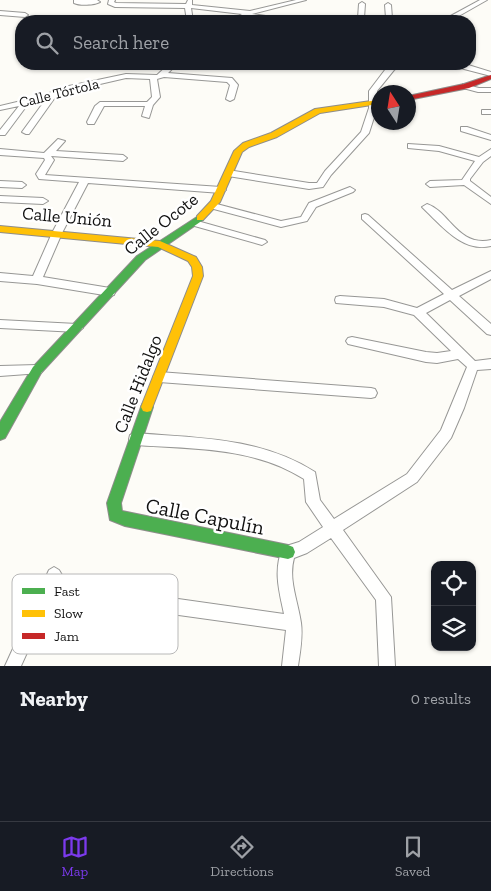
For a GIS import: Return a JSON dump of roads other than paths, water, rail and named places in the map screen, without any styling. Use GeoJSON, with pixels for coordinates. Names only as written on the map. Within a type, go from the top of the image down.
{"type":"FeatureCollection","features":[{"type":"Feature","properties":{"kind":"street"},"geometry":{"type":"LineString","coordinates":[[77,0],[77,3],[97,2]]}},
{"type":"Feature","properties":{"kind":"street"},"geometry":{"type":"LineString","coordinates":[[112,0],[110,3],[115,5],[151,2],[189,3],[235,8],[252,15]]}},
{"type":"Feature","properties":{"kind":"street"},"geometry":{"type":"LineString","coordinates":[[247,14],[303,0]]}},
{"type":"Feature","properties":{"kind":"street"},"geometry":{"type":"LineString","coordinates":[[461,14],[484,0]]}},
{"type":"Feature","properties":{"kind":"street"},"geometry":{"type":"LineString","coordinates":[[361,15],[362,4]]}},
{"type":"Feature","properties":{"kind":"street"},"geometry":{"type":"LineString","coordinates":[[388,5],[388,15]]}},
{"type":"Feature","properties":{"kind":"street"},"geometry":{"type":"LineString","coordinates":[[0,13],[25,15]]}},
{"type":"Feature","properties":{"kind":"street","name":"Calle Tórtola"},"geometry":{"type":"LineString","coordinates":[[0,108],[126,76],[153,78],[167,70]]}},
{"type":"Feature","properties":{"kind":"street"},"geometry":{"type":"LineString","coordinates":[[377,85],[390,70]]}},
{"type":"Feature","properties":{"kind":"street"},"geometry":{"type":"LineString","coordinates":[[475,70],[491,76]]}},
{"type":"Feature","properties":{"kind":"street"},"geometry":{"type":"LineString","coordinates":[[163,74],[232,82],[234,85],[230,99]]}},
{"type":"Feature","properties":{"kind":"street"},"geometry":{"type":"LineString","coordinates":[[416,96],[466,86],[491,76]]}},
{"type":"Feature","properties":{"kind":"street"},"geometry":{"type":"LineString","coordinates":[[146,116],[149,104],[156,97],[153,78]]}},
{"type":"Feature","properties":{"kind":"street"},"geometry":{"type":"LineString","coordinates":[[466,86],[478,90],[491,90]]}},
{"type":"Feature","properties":{"kind":"street"},"geometry":{"type":"LineString","coordinates":[[26,132],[54,94]]}},
{"type":"Feature","properties":{"kind":"street"},"geometry":{"type":"LineString","coordinates":[[2,133],[24,103]]}},
{"type":"Feature","properties":{"kind":"street"},"geometry":{"type":"LineString","coordinates":[[91,122],[99,106],[103,104],[149,104]]}},
{"type":"Feature","properties":{"kind":"street","name":"Calle Ocote"},"geometry":{"type":"LineString","coordinates":[[1,430],[37,370],[141,258],[194,223],[213,206],[238,150],[246,145],[274,135],[318,111],[328,108],[371,104]]}},
{"type":"Feature","properties":{"kind":"street"},"geometry":{"type":"LineString","coordinates":[[228,173],[309,186],[320,185],[328,173],[365,134],[371,117]]}},
{"type":"Feature","properties":{"kind":"street"},"geometry":{"type":"LineString","coordinates":[[464,130],[491,138]]}},
{"type":"Feature","properties":{"kind":"street"},"geometry":{"type":"LineString","coordinates":[[47,154],[61,141]]}},
{"type":"Feature","properties":{"kind":"street"},"geometry":{"type":"LineString","coordinates":[[411,146],[439,148],[480,160]]}},
{"type":"Feature","properties":{"kind":"street"},"geometry":{"type":"LineString","coordinates":[[0,152],[123,158]]}},
{"type":"Feature","properties":{"kind":"street"},"geometry":{"type":"LineString","coordinates":[[466,182],[466,179],[480,160],[491,152]]}},
{"type":"Feature","properties":{"kind":"street"},"geometry":{"type":"LineString","coordinates":[[47,154],[50,160],[40,174],[42,178],[221,190]]}},
{"type":"Feature","properties":{"kind":"street"},"geometry":{"type":"LineString","coordinates":[[37,280],[57,232],[85,180]]}},
{"type":"Feature","properties":{"kind":"street"},"geometry":{"type":"LineString","coordinates":[[430,184],[466,182],[491,201]]}},
{"type":"Feature","properties":{"kind":"street"},"geometry":{"type":"LineString","coordinates":[[0,184],[22,185]]}},
{"type":"Feature","properties":{"kind":"street"},"geometry":{"type":"LineString","coordinates":[[213,206],[281,224],[304,219],[312,205],[350,190]]}},
{"type":"Feature","properties":{"kind":"street"},"geometry":{"type":"LineString","coordinates":[[0,199],[43,201]]}},
{"type":"Feature","properties":{"kind":"street"},"geometry":{"type":"LineString","coordinates":[[427,207],[468,242],[484,246],[491,243]]}},
{"type":"Feature","properties":{"kind":"street"},"geometry":{"type":"LineString","coordinates":[[365,217],[450,296],[491,331]]}},
{"type":"Feature","properties":{"kind":"street"},"geometry":{"type":"LineString","coordinates":[[194,223],[262,242]]}},
{"type":"Feature","properties":{"kind":"street","name":"Calle Unión"},"geometry":{"type":"LineString","coordinates":[[0,230],[57,232],[160,244],[192,259],[197,267]]}},
{"type":"Feature","properties":{"kind":"street","name":"Calle Hidalgo"},"geometry":{"type":"LineString","coordinates":[[115,515],[114,503],[135,440],[193,291],[198,276],[197,267]]}},
{"type":"Feature","properties":{"kind":"street"},"geometry":{"type":"LineString","coordinates":[[418,312],[491,275]]}},
{"type":"Feature","properties":{"kind":"street"},"geometry":{"type":"LineString","coordinates":[[0,277],[37,280],[110,292]]}},
{"type":"Feature","properties":{"kind":"street"},"geometry":{"type":"LineString","coordinates":[[340,300],[384,303],[418,312],[473,366],[491,364]]}},
{"type":"Feature","properties":{"kind":"street"},"geometry":{"type":"LineString","coordinates":[[0,324],[77,328]]}},
{"type":"Feature","properties":{"kind":"street"},"geometry":{"type":"LineString","coordinates":[[352,341],[426,357],[437,358],[459,354]]}},
{"type":"Feature","properties":{"kind":"street"},"geometry":{"type":"LineString","coordinates":[[290,666],[294,645],[293,623],[284,575],[285,559],[288,552],[302,548],[332,527],[412,478],[446,434],[458,408],[473,366]]}},
{"type":"Feature","properties":{"kind":"street"},"geometry":{"type":"LineString","coordinates":[[0,371],[37,370]]}},
{"type":"Feature","properties":{"kind":"street"},"geometry":{"type":"LineString","coordinates":[[159,377],[371,393]]}},
{"type":"Feature","properties":{"kind":"street"},"geometry":{"type":"LineString","coordinates":[[135,440],[253,450],[297,466],[310,476],[313,502],[383,597],[387,666]]}},
{"type":"Feature","properties":{"kind":"street","name":"Calle Capulín"},"geometry":{"type":"LineString","coordinates":[[115,515],[124,520],[288,552]]}},
{"type":"Feature","properties":{"kind":"street"},"geometry":{"type":"LineString","coordinates":[[178,607],[293,623]]}},
{"type":"Feature","properties":{"kind":"street"},"geometry":{"type":"LineString","coordinates":[[13,666],[18,654]]}}]}
